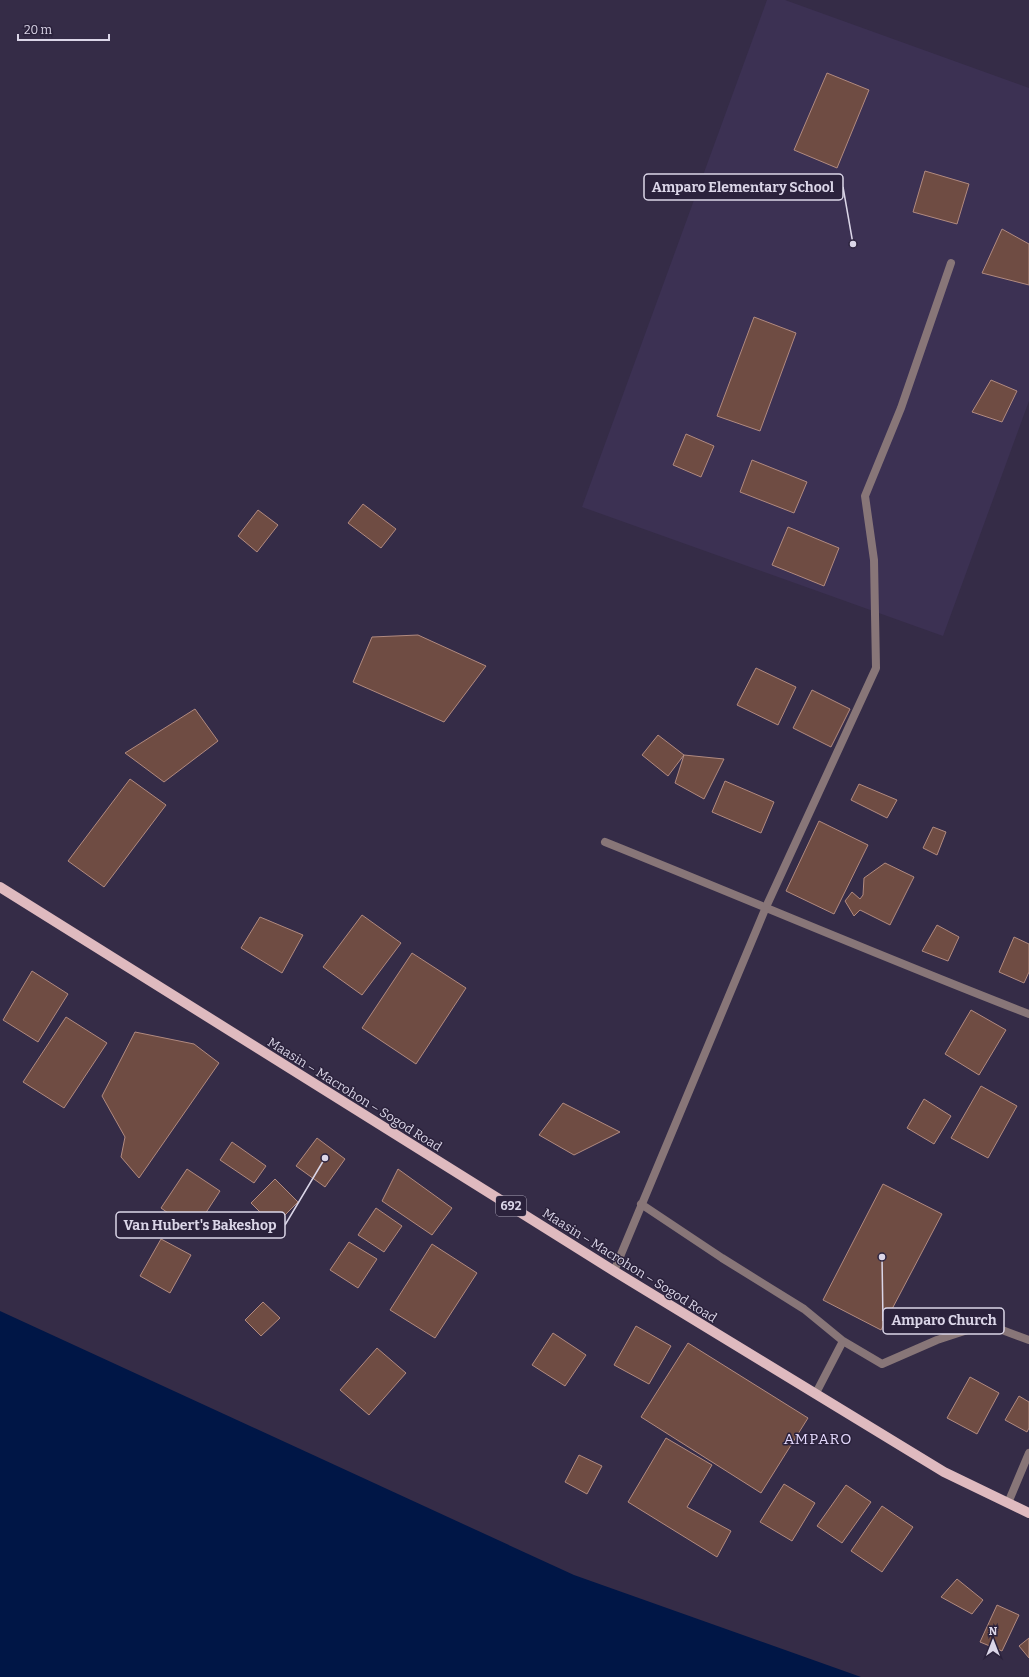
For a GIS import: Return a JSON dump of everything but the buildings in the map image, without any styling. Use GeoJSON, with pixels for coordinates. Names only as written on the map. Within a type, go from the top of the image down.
{"type":"FeatureCollection","features":[{"type":"Feature","properties":{"kind":"main road","name":"Maasin – Macrohon – Sogod Road"},"geometry":{"type":"LineString","coordinates":[[0,887],[614,1271],[944,1472],[1029,1513]]}},
{"type":"Feature","properties":{"kind":"street"},"geometry":{"type":"LineString","coordinates":[[614,1271],[766,907],[876,668],[874,560],[865,496],[901,408],[951,263]]}},
{"type":"Feature","properties":{"kind":"street"},"geometry":{"type":"LineString","coordinates":[[605,842],[766,907],[920,972],[1029,1014]]}},
{"type":"Feature","properties":{"kind":"street"},"geometry":{"type":"LineString","coordinates":[[641,1204],[722,1258],[804,1309],[843,1340],[882,1364],[937,1340],[986,1324],[1029,1340]]}},
{"type":"Feature","properties":{"kind":"street"},"geometry":{"type":"LineString","coordinates":[[816,1394],[843,1340]]}},
{"type":"Feature","properties":{"kind":"street"},"geometry":{"type":"LineString","coordinates":[[1008,1503],[1029,1453]]}},
{"type":"Feature","properties":{"kind":"shaded area"},"geometry":{"type":"Polygon","coordinates":[[[767,0],[785,0],[1029,88],[1029,401],[943,636],[582,507],[767,0]]]}},
{"type":"Feature","properties":{"kind":"water"},"geometry":{"type":"Polygon","coordinates":[[[0,1311],[574,1575],[861,1677],[0,1677],[0,1311]]]}},
{"type":"Feature","properties":{"kind":"place","name":"Amparo Elementary School"},"geometry":{"type":"Point","coordinates":[853,244]}},
{"type":"Feature","properties":{"kind":"place","name":"Van Hubert's Bakeshop"},"geometry":{"type":"Point","coordinates":[325,1158]}},
{"type":"Feature","properties":{"kind":"place","name":"Amparo Church"},"geometry":{"type":"Point","coordinates":[882,1257]}},
{"type":"Feature","properties":{"kind":"district","name":"AMPARO"},"geometry":{"type":"Point","coordinates":[818,1439]}}]}
